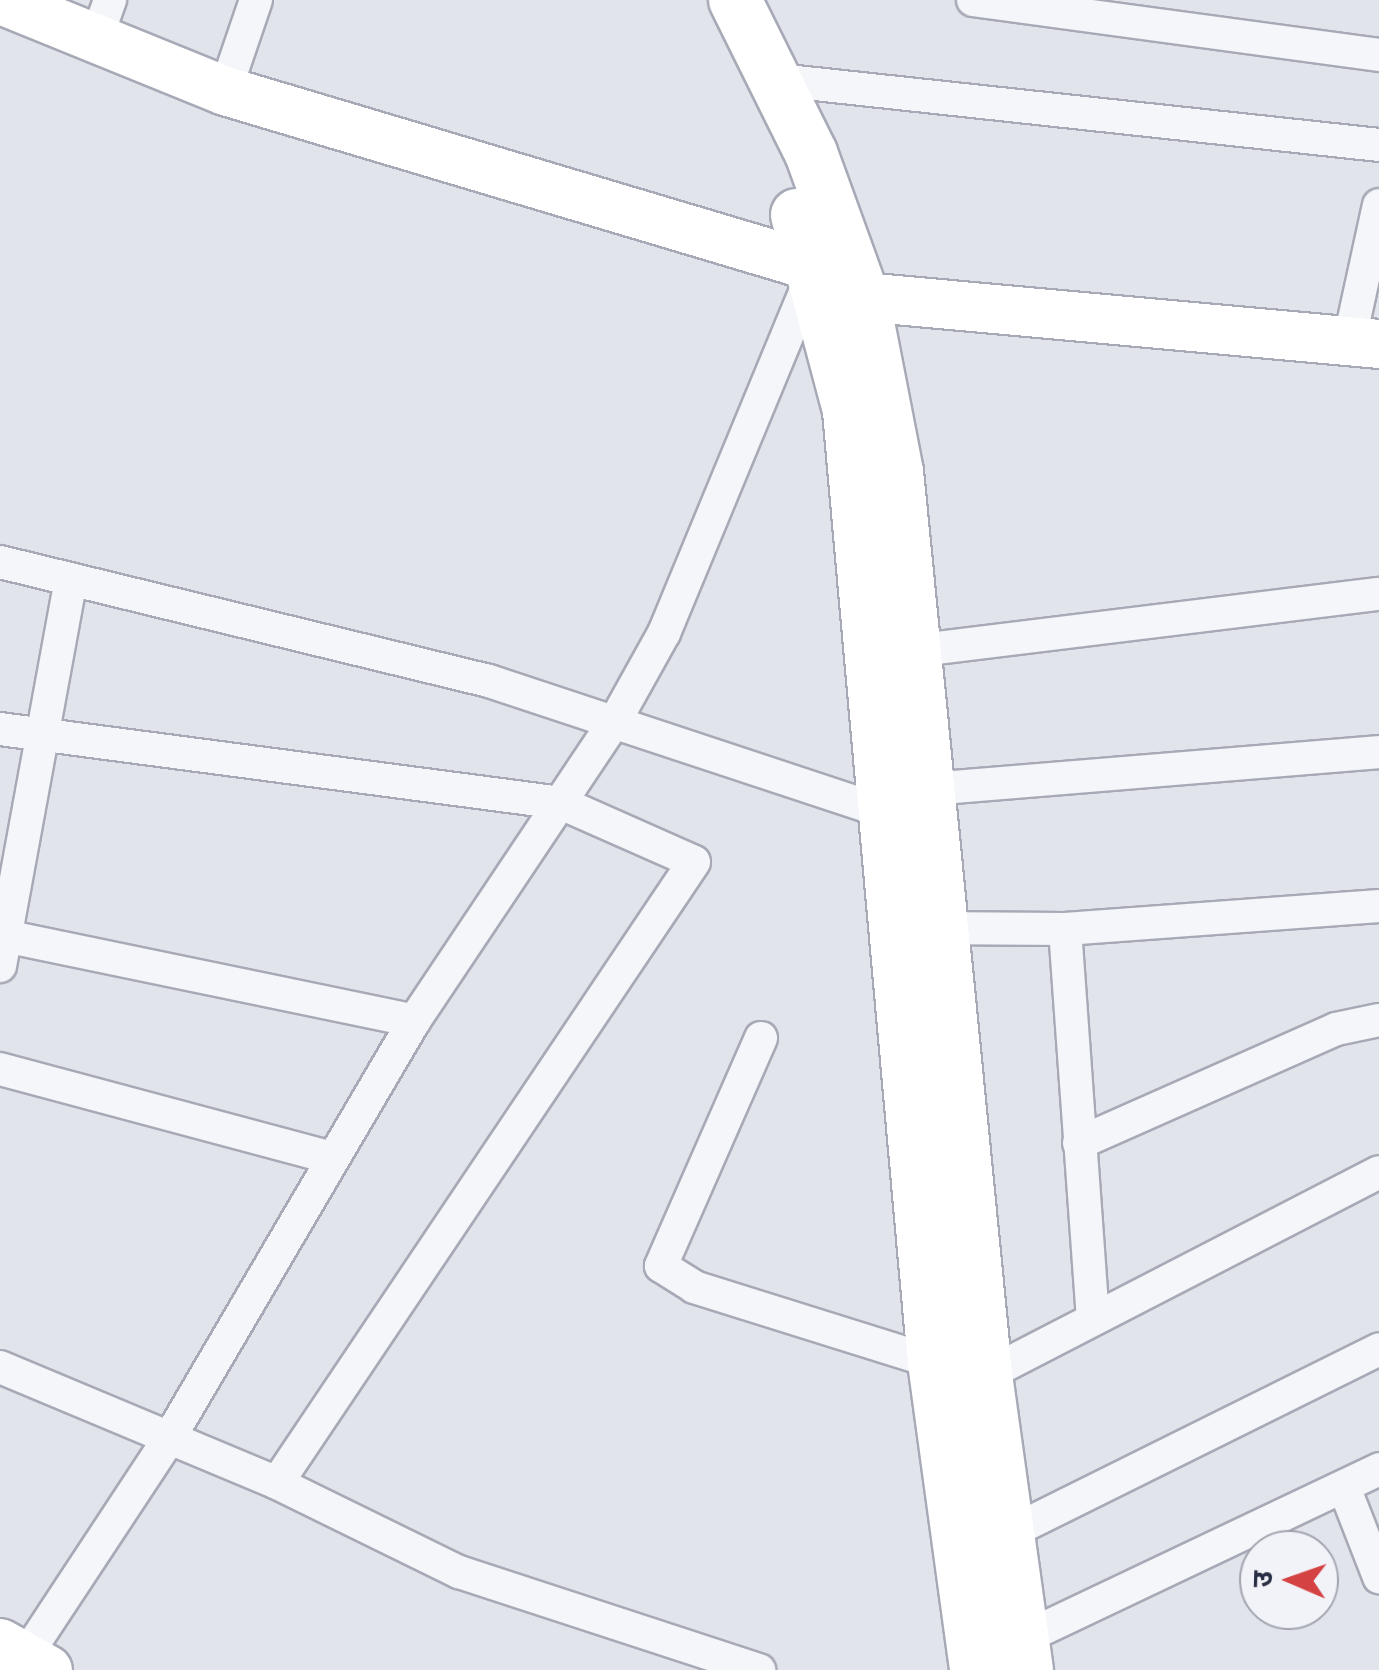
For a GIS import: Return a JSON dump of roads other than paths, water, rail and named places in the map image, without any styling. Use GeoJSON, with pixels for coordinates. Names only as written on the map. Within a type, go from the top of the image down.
{"type":"FeatureCollection","features":[{"type":"Feature","properties":{"kind":"main road"},"geometry":{"type":"LineString","coordinates":[[697,0],[775,155],[815,267],[849,411],[883,811],[917,926],[1011,1532],[1025,1654]]}},
{"type":"Feature","properties":{"kind":"main road"},"geometry":{"type":"LineString","coordinates":[[735,0],[778,80],[864,297],[897,472],[930,789],[917,926],[934,1362],[976,1665]]}},
{"type":"Feature","properties":{"kind":"street"},"geometry":{"type":"LineString","coordinates":[[1,0],[94,45],[225,91],[815,267],[864,297],[1364,341],[1379,204]]}},
{"type":"Feature","properties":{"kind":"street"},"geometry":{"type":"LineString","coordinates":[[94,45],[110,0]]}},
{"type":"Feature","properties":{"kind":"street"},"geometry":{"type":"LineString","coordinates":[[225,91],[256,0]]}},
{"type":"Feature","properties":{"kind":"street"},"geometry":{"type":"LineString","coordinates":[[973,0],[1137,14],[1379,54]]}},
{"type":"Feature","properties":{"kind":"street"},"geometry":{"type":"LineString","coordinates":[[778,80],[1379,145]]}},
{"type":"Feature","properties":{"kind":"street"},"geometry":{"type":"LineString","coordinates":[[24,1657],[167,1442],[414,1020],[615,721],[664,633],[815,267]]}},
{"type":"Feature","properties":{"kind":"street"},"geometry":{"type":"LineString","coordinates":[[0,562],[489,680],[883,811]]}},
{"type":"Feature","properties":{"kind":"street"},"geometry":{"type":"LineString","coordinates":[[70,579],[45,734],[2,945],[414,1020]]}},
{"type":"Feature","properties":{"kind":"street"},"geometry":{"type":"LineString","coordinates":[[913,651],[1379,594]]}},
{"type":"Feature","properties":{"kind":"street"},"geometry":{"type":"LineString","coordinates":[[0,729],[561,802],[688,853],[690,880],[278,1483]]}},
{"type":"Feature","properties":{"kind":"street"},"geometry":{"type":"LineString","coordinates":[[930,789],[1379,752]]}},
{"type":"Feature","properties":{"kind":"street"},"geometry":{"type":"LineString","coordinates":[[917,926],[1065,929],[1379,906]]}},
{"type":"Feature","properties":{"kind":"street"},"geometry":{"type":"LineString","coordinates":[[1065,929],[1094,1317]]}},
{"type":"Feature","properties":{"kind":"street"},"geometry":{"type":"LineString","coordinates":[[1079,1144],[1336,1029],[1379,1020]]}},
{"type":"Feature","properties":{"kind":"street"},"geometry":{"type":"LineString","coordinates":[[761,1038],[661,1266],[694,1287],[934,1362]]}},
{"type":"Feature","properties":{"kind":"street"},"geometry":{"type":"LineString","coordinates":[[0,1069],[331,1158]]}},
{"type":"Feature","properties":{"kind":"street"},"geometry":{"type":"LineString","coordinates":[[986,1375],[1379,1172]]}},
{"type":"Feature","properties":{"kind":"street"},"geometry":{"type":"LineString","coordinates":[[1011,1532],[1379,1349]]}},
{"type":"Feature","properties":{"kind":"street"},"geometry":{"type":"LineString","coordinates":[[0,1367],[167,1442],[278,1483],[459,1572],[758,1670]]}},
{"type":"Feature","properties":{"kind":"street"},"geometry":{"type":"LineString","coordinates":[[976,1665],[1025,1654],[1379,1468]]}},
{"type":"Feature","properties":{"kind":"street"},"geometry":{"type":"LineString","coordinates":[[1344,1487],[1379,1577]]}}]}
